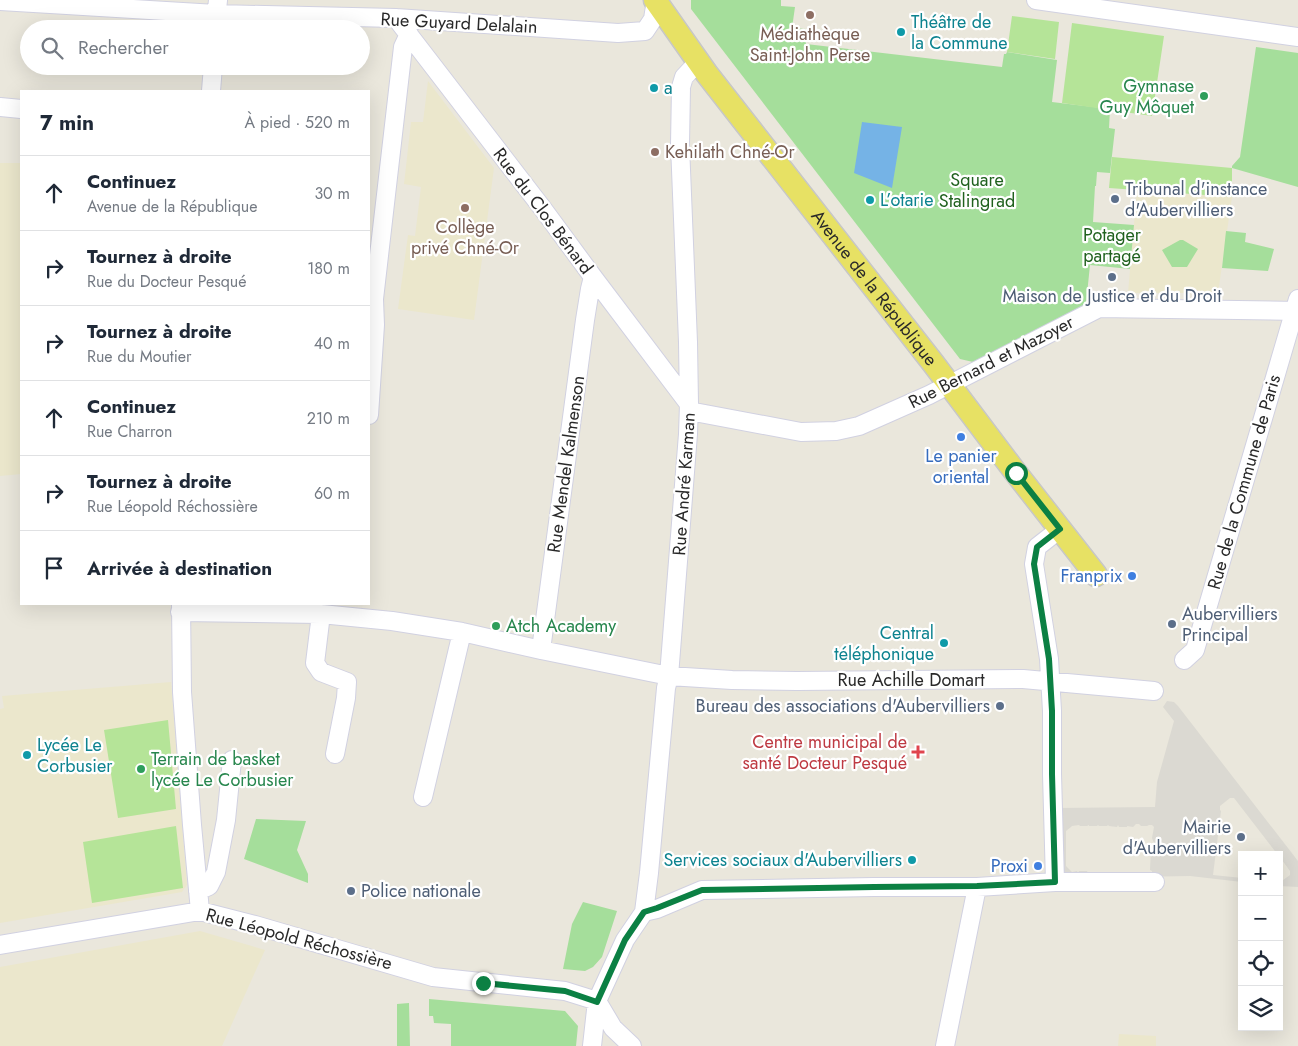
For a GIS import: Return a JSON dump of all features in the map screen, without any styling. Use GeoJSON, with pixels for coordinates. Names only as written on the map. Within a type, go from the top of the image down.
{"type":"FeatureCollection","features":[{"type":"Feature","properties":{"kind":"main road","name":"Avenue de la République"},"geometry":{"type":"LineString","coordinates":[[656,0],[699,61],[1096,575]]}},
{"type":"Feature","properties":{"kind":"street","name":"Rue Guyard Delalain"},"geometry":{"type":"LineString","coordinates":[[0,1],[216,14],[396,18],[618,33],[645,31],[653,19],[656,0]]}},
{"type":"Feature","properties":{"kind":"street"},"geometry":{"type":"LineString","coordinates":[[1047,1],[1298,37]]}},
{"type":"Feature","properties":{"kind":"street","name":"Rue du Clos Bénard"},"geometry":{"type":"LineString","coordinates":[[396,18],[543,209],[689,407]]}},
{"type":"Feature","properties":{"kind":"street"},"geometry":{"type":"LineString","coordinates":[[370,400],[375,325],[374,299],[403,47],[408,34]]}},
{"type":"Feature","properties":{"kind":"street","name":"Rue André Karman"},"geometry":{"type":"LineString","coordinates":[[644,912],[668,676],[688,444],[688,342],[680,144],[681,87],[684,77],[699,61]]}},
{"type":"Feature","properties":{"kind":"street"},"geometry":{"type":"LineString","coordinates":[[211,90],[212,75]]}},
{"type":"Feature","properties":{"kind":"street"},"geometry":{"type":"LineString","coordinates":[[0,107],[20,109]]}},
{"type":"Feature","properties":{"kind":"street","name":"Rue Mendel Kalmenson"},"geometry":{"type":"LineString","coordinates":[[541,650],[586,312],[593,277]]}},
{"type":"Feature","properties":{"kind":"street","name":"Rue Bernard et Mazoyer"},"geometry":{"type":"LineString","coordinates":[[689,407],[801,432],[836,431],[859,426],[950,385],[1099,308],[1297,307]]}},
{"type":"Feature","properties":{"kind":"street","name":"Rue de la Commune de Paris"},"geometry":{"type":"LineString","coordinates":[[1184,660],[1195,650],[1297,307]]}},
{"type":"Feature","properties":{"kind":"street"},"geometry":{"type":"LineString","coordinates":[[1055,882],[1051,681],[1034,564],[1037,547],[1060,529]]}},
{"type":"Feature","properties":{"kind":"street"},"geometry":{"type":"LineString","coordinates":[[181,608],[182,692],[200,911]]}},
{"type":"Feature","properties":{"kind":"street","name":"Rue Achille Domart"},"geometry":{"type":"LineString","coordinates":[[181,608],[321,614],[350,610],[668,676],[732,680],[1023,679],[1154,691]]}},
{"type":"Feature","properties":{"kind":"street"},"geometry":{"type":"LineString","coordinates":[[321,614],[315,664],[320,672],[347,682],[346,698],[335,754]]}},
{"type":"Feature","properties":{"kind":"street"},"geometry":{"type":"LineString","coordinates":[[423,797],[462,632]]}},
{"type":"Feature","properties":{"kind":"street"},"geometry":{"type":"LineString","coordinates":[[198,891],[209,886],[216,872],[226,820],[232,760]]}},
{"type":"Feature","properties":{"kind":"street"},"geometry":{"type":"LineString","coordinates":[[592,1046],[597,1002],[625,940],[644,912],[702,890],[977,886],[1055,882],[1155,882]]}},
{"type":"Feature","properties":{"kind":"street"},"geometry":{"type":"LineString","coordinates":[[945,1046],[977,886]]}},
{"type":"Feature","properties":{"kind":"street","name":"Rue Léopold Réchossière"},"geometry":{"type":"LineString","coordinates":[[0,945],[200,911],[256,925],[433,977],[565,991],[597,1002]]}},
{"type":"Feature","properties":{"kind":"street"},"geometry":{"type":"LineString","coordinates":[[597,1002],[613,1028],[632,1046]]}},
{"type":"Feature","properties":{"kind":"shaded area"},"geometry":{"type":"Polygon","coordinates":[[[428,81],[494,168],[474,320],[398,309],[408,235],[415,236],[421,187],[404,184],[411,122],[423,122],[428,81]]]}},
{"type":"Feature","properties":{"kind":"shaded area"},"geometry":{"type":"Polygon","coordinates":[[[0,163],[20,163],[20,474],[0,476],[0,163]]]}},
{"type":"Feature","properties":{"kind":"shaded area"},"geometry":{"type":"Polygon","coordinates":[[[1137,190],[1232,197],[1218,293],[1128,293],[1137,190]]]}},
{"type":"Feature","properties":{"kind":"shaded area"},"geometry":{"type":"Polygon","coordinates":[[[171,682],[187,885],[182,892],[0,923],[0,709],[4,708],[2,696],[171,682]]]}},
{"type":"Feature","properties":{"kind":"shaded area"},"geometry":{"type":"Polygon","coordinates":[[[1167,701],[1174,702],[1178,706],[1298,861],[1298,887],[1283,886],[1283,880],[1290,875],[1290,871],[1283,861],[1283,851],[1275,851],[1234,798],[1230,798],[1220,806],[1213,875],[1238,878],[1238,882],[1190,876],[1076,878],[1060,873],[1057,808],[1155,807],[1157,782],[1174,721],[1163,707],[1167,701]],[[1136,824],[1133,827],[1119,827],[1118,825],[1117,827],[1108,825],[1072,826],[1066,831],[1066,866],[1072,872],[1077,871],[1078,873],[1079,871],[1087,871],[1088,873],[1136,872],[1137,874],[1138,872],[1149,872],[1150,874],[1152,872],[1150,870],[1151,846],[1154,843],[1152,838],[1154,827],[1152,825],[1141,826],[1136,824]]]}},
{"type":"Feature","properties":{"kind":"shaded area"},"geometry":{"type":"Polygon","coordinates":[[[200,931],[265,950],[222,1046],[0,1046],[0,967],[200,931]]]}},
{"type":"Feature","properties":{"kind":"shaded area"},"geometry":{"type":"Polygon","coordinates":[[[1119,1034],[1156,1036],[1156,1046],[1118,1046],[1119,1034]]]}},
{"type":"Feature","properties":{"kind":"green space","name":"Square Stalingrad"},"geometry":{"type":"Polygon","coordinates":[[[691,0],[781,0],[781,6],[795,7],[792,28],[806,29],[806,44],[1002,67],[1004,54],[1007,52],[1057,60],[1052,102],[1110,109],[1109,128],[1115,129],[1110,173],[1097,172],[1093,222],[1134,225],[1130,269],[1090,265],[1086,304],[973,362],[960,359],[691,9],[691,0]]]}},
{"type":"Feature","properties":{"kind":"green space"},"geometry":{"type":"Polygon","coordinates":[[[1012,16],[1059,22],[1055,59],[1007,52],[1012,16]]]}},
{"type":"Feature","properties":{"kind":"green space"},"geometry":{"type":"Polygon","coordinates":[[[1072,23],[1164,36],[1152,116],[1062,103],[1072,23]]]}},
{"type":"Feature","properties":{"kind":"green space"},"geometry":{"type":"Polygon","coordinates":[[[1256,47],[1298,53],[1298,187],[1232,168],[1240,157],[1256,47]]]}},
{"type":"Feature","properties":{"kind":"green space"},"geometry":{"type":"Polygon","coordinates":[[[1112,157],[1232,168],[1232,197],[1109,188],[1112,157]]]}},
{"type":"Feature","properties":{"kind":"green space"},"geometry":{"type":"Polygon","coordinates":[[[1226,231],[1246,233],[1245,242],[1274,249],[1268,271],[1222,268],[1226,231]]]}},
{"type":"Feature","properties":{"kind":"green space"},"geometry":{"type":"Polygon","coordinates":[[[1180,240],[1198,249],[1187,267],[1172,267],[1162,250],[1180,240]]]}},
{"type":"Feature","properties":{"kind":"green space","name":"Terrain de basket lycée Le Corbusier"},"geometry":{"type":"Polygon","coordinates":[[[168,720],[176,809],[118,818],[104,730],[168,720]]]}},
{"type":"Feature","properties":{"kind":"green space"},"geometry":{"type":"Polygon","coordinates":[[[256,819],[306,821],[297,850],[308,874],[308,883],[244,859],[256,819]]]}},
{"type":"Feature","properties":{"kind":"green space"},"geometry":{"type":"Polygon","coordinates":[[[176,826],[183,888],[92,903],[83,842],[176,826]]]}},
{"type":"Feature","properties":{"kind":"green space"},"geometry":{"type":"Polygon","coordinates":[[[583,902],[617,911],[602,957],[593,967],[585,971],[563,969],[572,924],[583,902]]]}},
{"type":"Feature","properties":{"kind":"green space"},"geometry":{"type":"Polygon","coordinates":[[[429,999],[565,1011],[578,1026],[576,1046],[451,1046],[451,1024],[434,1023],[433,1016],[429,1016],[429,999]]]}},
{"type":"Feature","properties":{"kind":"green space"},"geometry":{"type":"Polygon","coordinates":[[[409,1003],[410,1046],[397,1046],[397,1004],[409,1003]]]}},
{"type":"Feature","properties":{"kind":"water"},"geometry":{"type":"Polygon","coordinates":[[[862,122],[902,127],[892,188],[854,173],[862,122]]]}},
{"type":"Feature","properties":{"kind":"place","name":"Médiathèque Saint-John Perse"},"geometry":{"type":"Point","coordinates":[810,15]}},
{"type":"Feature","properties":{"kind":"place","name":"Théâtre de la Commune"},"geometry":{"type":"Point","coordinates":[901,32]}},
{"type":"Feature","properties":{"kind":"place","name":"a"},"geometry":{"type":"Point","coordinates":[654,88]}},
{"type":"Feature","properties":{"kind":"place","name":"Gymnase Guy Môquet"},"geometry":{"type":"Point","coordinates":[1204,96]}},
{"type":"Feature","properties":{"kind":"place","name":"Kehilath Chné-Or"},"geometry":{"type":"Point","coordinates":[655,152]}},
{"type":"Feature","properties":{"kind":"place","name":"Tribunal d'instance d'Aubervilliers"},"geometry":{"type":"Point","coordinates":[1115,199]}},
{"type":"Feature","properties":{"kind":"place","name":"L’otarie"},"geometry":{"type":"Point","coordinates":[870,200]}},
{"type":"Feature","properties":{"kind":"place","name":"Collège privé Chné-Or"},"geometry":{"type":"Point","coordinates":[465,208]}},
{"type":"Feature","properties":{"kind":"place","name":"Maison de Justice et du Droit"},"geometry":{"type":"Point","coordinates":[1112,277]}},
{"type":"Feature","properties":{"kind":"place","name":"Le panier oriental"},"geometry":{"type":"Point","coordinates":[961,437]}},
{"type":"Feature","properties":{"kind":"place","name":"Franprix"},"geometry":{"type":"Point","coordinates":[1132,576]}},
{"type":"Feature","properties":{"kind":"place","name":"Aubervilliers Principal"},"geometry":{"type":"Point","coordinates":[1172,624]}},
{"type":"Feature","properties":{"kind":"place","name":"Atch Academy"},"geometry":{"type":"Point","coordinates":[496,626]}},
{"type":"Feature","properties":{"kind":"place","name":"Central téléphonique"},"geometry":{"type":"Point","coordinates":[944,643]}},
{"type":"Feature","properties":{"kind":"place","name":"Bureau des associations d'Aubervilliers"},"geometry":{"type":"Point","coordinates":[1000,706]}},
{"type":"Feature","properties":{"kind":"place","name":"Centre municipal de santé Docteur Pesqué"},"geometry":{"type":"Point","coordinates":[918,752]}},
{"type":"Feature","properties":{"kind":"place","name":"Lycée Le Corbusier"},"geometry":{"type":"Point","coordinates":[27,755]}},
{"type":"Feature","properties":{"kind":"place","name":"Terrain de basket lycée Le Corbusier"},"geometry":{"type":"Point","coordinates":[141,769]}},
{"type":"Feature","properties":{"kind":"place","name":"Mairie d'Aubervilliers"},"geometry":{"type":"Point","coordinates":[1241,837]}},
{"type":"Feature","properties":{"kind":"place","name":"Services sociaux d'Aubervilliers"},"geometry":{"type":"Point","coordinates":[912,860]}},
{"type":"Feature","properties":{"kind":"place","name":"Proxi"},"geometry":{"type":"Point","coordinates":[1038,866]}},
{"type":"Feature","properties":{"kind":"place","name":"Police nationale"},"geometry":{"type":"Point","coordinates":[351,891]}},
{"type":"Feature","properties":{"kind":"route"},"geometry":{"type":"LineString","coordinates":[[483,983],[565,991],[597,1002],[625,940],[644,912],[702,890],[977,886],[1055,882],[1051,681],[1034,564],[1037,547],[1060,529],[1016,473]]}},
{"type":"Feature","properties":{"kind":"park label","name":"Potager partagé"},"geometry":{"type":"Point","coordinates":[1112,245]}}]}
